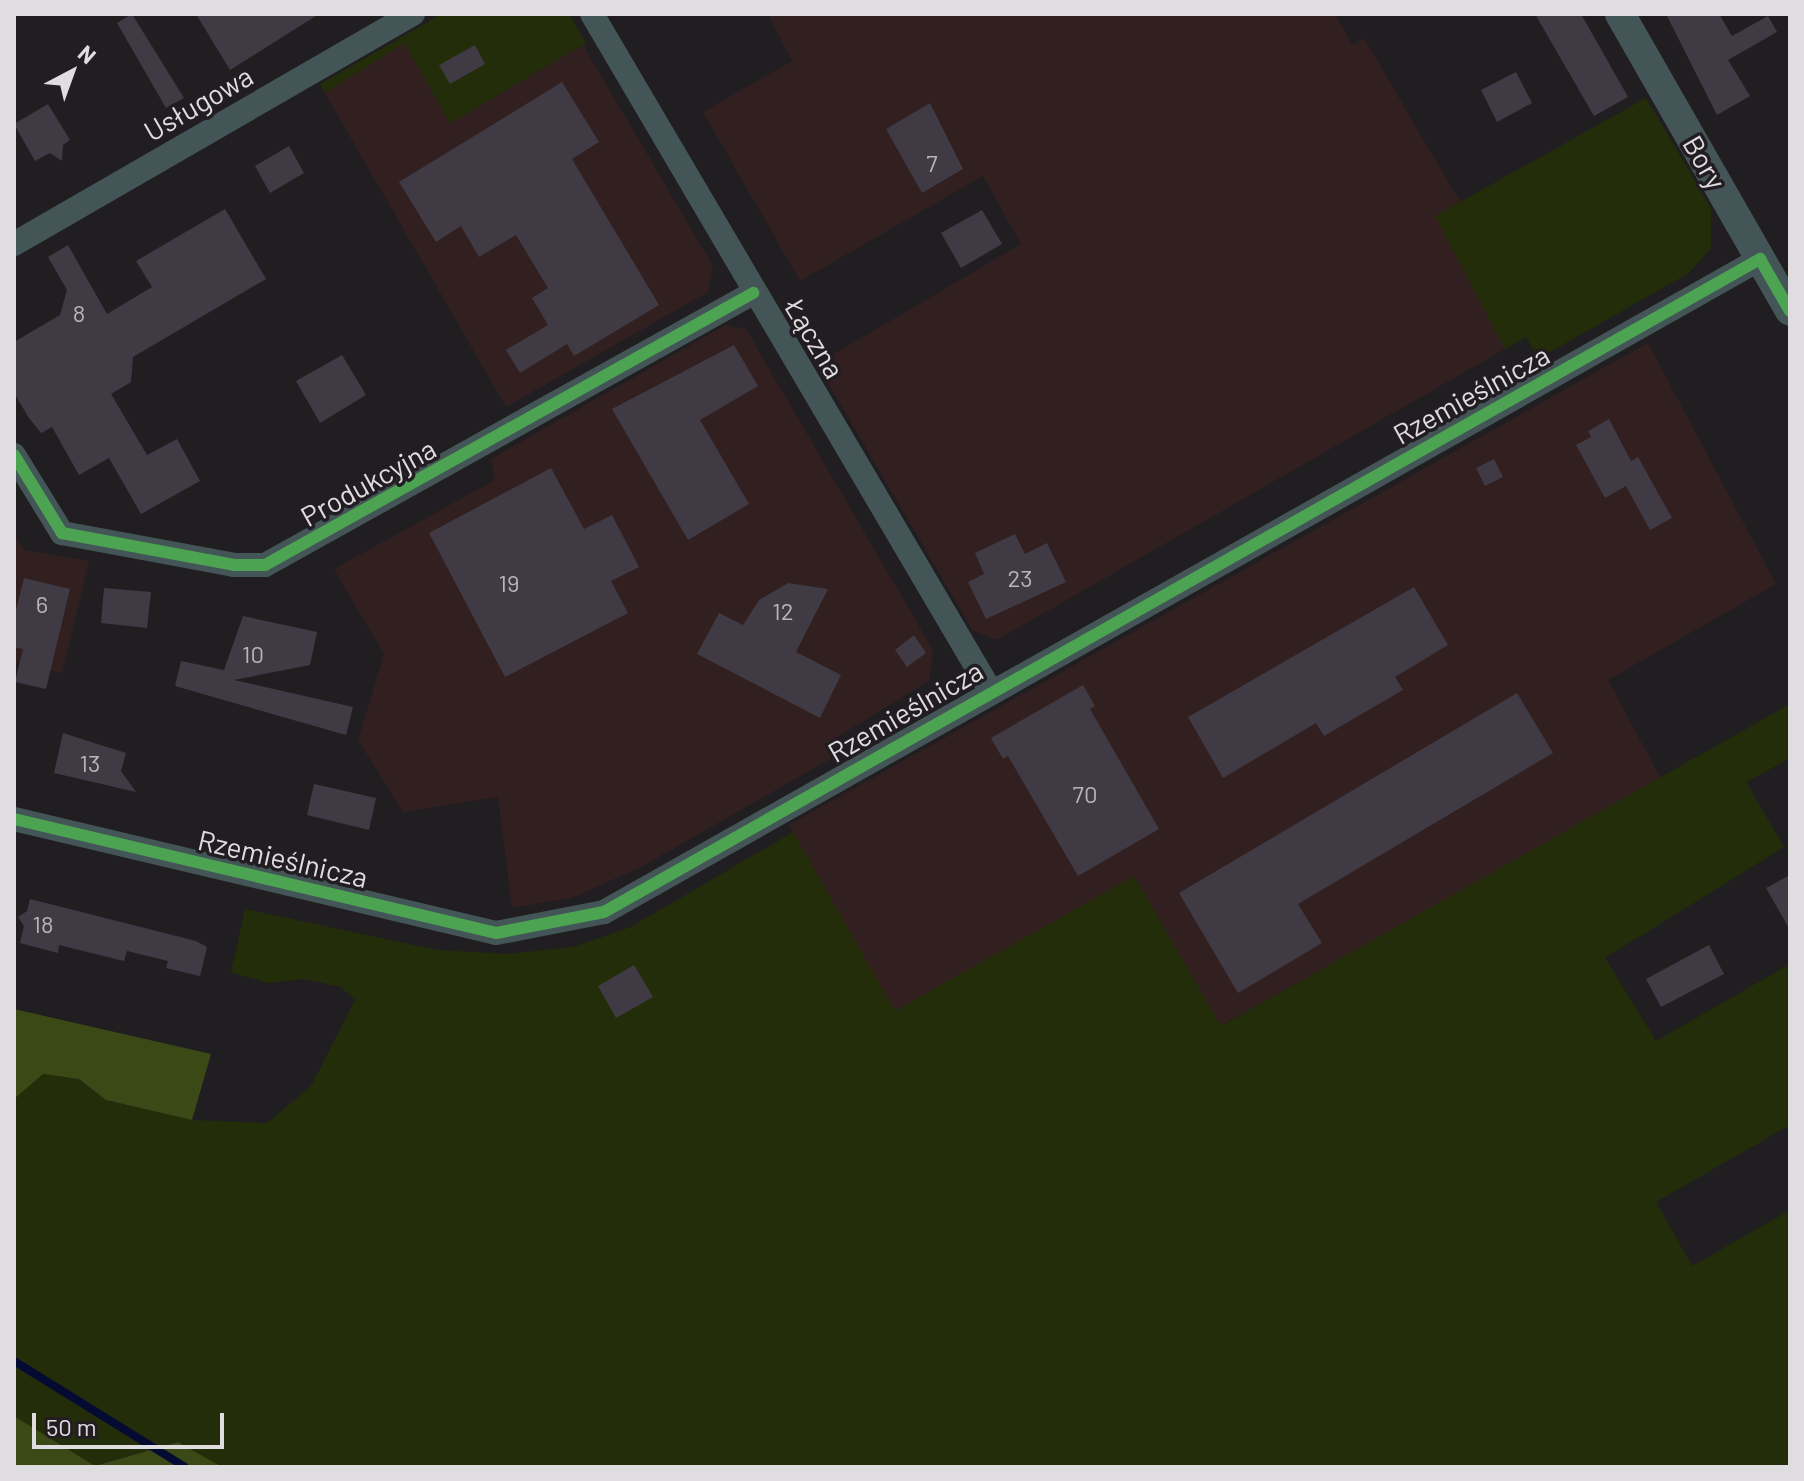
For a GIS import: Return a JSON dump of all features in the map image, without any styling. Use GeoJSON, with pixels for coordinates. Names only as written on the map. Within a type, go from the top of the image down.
{"type":"FeatureCollection","features":[{"type":"Feature","properties":{"kind":"street","name":"Usługowa"},"geometry":{"type":"LineString","coordinates":[[14,244],[413,14]]}},
{"type":"Feature","properties":{"kind":"street","name":"Łączna"},"geometry":{"type":"LineString","coordinates":[[592,14],[753,293],[990,690]]}},
{"type":"Feature","properties":{"kind":"street","name":"Bory"},"geometry":{"type":"LineString","coordinates":[[1620,14],[1790,311]]}},
{"type":"Feature","properties":{"kind":"street","name":"Rzemieślnicza"},"geometry":{"type":"LineString","coordinates":[[14,819],[496,933],[604,912],[990,690],[1760,259]]}},
{"type":"Feature","properties":{"kind":"street","name":"Produkcyjna"},"geometry":{"type":"LineString","coordinates":[[14,455],[62,533],[234,565],[265,565],[753,293]]}},
{"type":"Feature","properties":{"kind":"shaded area"},"geometry":{"type":"Polygon","coordinates":[[[768,14],[1335,14],[1352,45],[1364,38],[1460,202],[1436,216],[1505,349],[997,640],[973,631],[817,364],[1021,244],[983,176],[800,281],[703,112],[792,61],[768,14]]]}},
{"type":"Feature","properties":{"kind":"shaded area"},"geometry":{"type":"Polygon","coordinates":[[[404,42],[450,123],[583,45],[713,266],[708,292],[506,407],[325,93],[404,42]]]}},
{"type":"Feature","properties":{"kind":"shaded area"},"geometry":{"type":"Polygon","coordinates":[[[726,325],[746,329],[933,650],[929,681],[834,739],[846,750],[641,867],[572,898],[512,908],[498,797],[403,812],[358,740],[384,654],[334,569],[495,480],[491,459],[726,325]]]}},
{"type":"Feature","properties":{"kind":"shaded area"},"geometry":{"type":"Polygon","coordinates":[[[1648,343],[1776,584],[1608,680],[1661,779],[1220,1026],[1134,876],[895,1012],[789,825],[1648,343]]]}},
{"type":"Feature","properties":{"kind":"shaded area"},"geometry":{"type":"Polygon","coordinates":[[[14,534],[24,550],[89,561],[62,673],[14,662],[14,534]]]}},
{"type":"Feature","properties":{"kind":"green space"},"geometry":{"type":"Polygon","coordinates":[[[442,14],[569,14],[586,43],[450,123],[404,43],[325,93],[320,84],[442,14]]]}},
{"type":"Feature","properties":{"kind":"green space"},"geometry":{"type":"Polygon","coordinates":[[[1646,98],[1711,208],[1711,248],[1689,273],[1543,356],[1536,354],[1526,337],[1505,349],[1435,216],[1646,98]]]}},
{"type":"Feature","properties":{"kind":"green space"},"geometry":{"type":"Polygon","coordinates":[[[1790,704],[1790,758],[1746,782],[1784,847],[1605,958],[1656,1041],[1790,964],[1790,1125],[1656,1202],[1692,1266],[1790,1210],[1790,1467],[222,1467],[178,1442],[95,1466],[14,1416],[14,1099],[42,1074],[79,1079],[106,1100],[192,1120],[267,1123],[311,1086],[355,1000],[341,987],[304,979],[268,983],[231,972],[245,909],[437,950],[508,954],[573,947],[631,927],[793,832],[895,1011],[1134,876],[1221,1026],[1790,704]]]}},
{"type":"Feature","properties":{"kind":"green space"},"geometry":{"type":"Polygon","coordinates":[[[14,1009],[211,1054],[192,1120],[106,1100],[79,1079],[43,1074],[14,1099],[14,1009]]]}},
{"type":"Feature","properties":{"kind":"green space"},"geometry":{"type":"Polygon","coordinates":[[[14,1416],[95,1466],[178,1442],[222,1467],[14,1467],[14,1416]]]}},
{"type":"Feature","properties":{"kind":"building"},"geometry":{"type":"Polygon","coordinates":[[[132,14],[184,98],[166,108],[117,23],[132,14]]]}},
{"type":"Feature","properties":{"kind":"building"},"geometry":{"type":"Polygon","coordinates":[[[196,14],[319,14],[230,70],[196,14]]]}},
{"type":"Feature","properties":{"kind":"building"},"geometry":{"type":"Polygon","coordinates":[[[1535,14],[1581,14],[1628,97],[1594,116],[1535,14]]]}},
{"type":"Feature","properties":{"kind":"building"},"geometry":{"type":"Polygon","coordinates":[[[1666,14],[1719,14],[1732,36],[1768,16],[1777,32],[1728,60],[1750,96],[1717,115],[1666,14]]]}},
{"type":"Feature","properties":{"kind":"building"},"geometry":{"type":"Polygon","coordinates":[[[475,45],[485,64],[450,84],[439,65],[475,45]]]}},
{"type":"Feature","properties":{"kind":"building"},"geometry":{"type":"Polygon","coordinates":[[[1516,72],[1532,103],[1497,122],[1481,90],[1516,72]]]}},
{"type":"Feature","properties":{"kind":"building"},"geometry":{"type":"Polygon","coordinates":[[[562,82],[599,142],[572,159],[659,305],[574,356],[567,344],[520,373],[506,350],[548,325],[532,298],[548,288],[516,235],[479,257],[461,226],[436,242],[399,182],[562,82]]]}},
{"type":"Feature","properties":{"kind":"building"},"geometry":{"type":"Polygon","coordinates":[[[930,103],[963,169],[922,193],[886,129],[930,103]]]}},
{"type":"Feature","properties":{"kind":"building"},"geometry":{"type":"Polygon","coordinates":[[[48,104],[70,140],[63,145],[62,161],[50,153],[35,161],[14,124],[48,104]]]}},
{"type":"Feature","properties":{"kind":"building"},"geometry":{"type":"Polygon","coordinates":[[[289,146],[304,173],[270,193],[255,166],[289,146]]]}},
{"type":"Feature","properties":{"kind":"building"},"geometry":{"type":"Polygon","coordinates":[[[225,209],[266,279],[133,357],[131,382],[111,394],[147,455],[177,439],[200,481],[141,514],[109,458],[79,475],[52,427],[41,433],[29,418],[14,393],[14,342],[60,315],[67,290],[48,257],[68,245],[107,314],[152,287],[136,261],[225,209]]]}},
{"type":"Feature","properties":{"kind":"building"},"geometry":{"type":"Polygon","coordinates":[[[982,210],[1002,244],[961,268],[941,233],[982,210]]]}},
{"type":"Feature","properties":{"kind":"building"},"geometry":{"type":"Polygon","coordinates":[[[734,345],[758,386],[700,420],[749,504],[688,540],[612,409],[734,345]]]}},
{"type":"Feature","properties":{"kind":"building"},"geometry":{"type":"Polygon","coordinates":[[[342,355],[366,395],[320,423],[296,381],[342,355]]]}},
{"type":"Feature","properties":{"kind":"building"},"geometry":{"type":"Polygon","coordinates":[[[1609,419],[1631,461],[1638,457],[1672,518],[1650,530],[1626,486],[1605,498],[1576,445],[1591,437],[1588,431],[1609,419]]]}},
{"type":"Feature","properties":{"kind":"building"},"geometry":{"type":"Polygon","coordinates":[[[1494,459],[1503,477],[1485,486],[1476,468],[1494,459]]]}},
{"type":"Feature","properties":{"kind":"building"},"geometry":{"type":"Polygon","coordinates":[[[551,468],[584,529],[612,515],[639,567],[611,581],[628,613],[505,677],[429,533],[551,468]]]}},
{"type":"Feature","properties":{"kind":"building"},"geometry":{"type":"Polygon","coordinates":[[[1015,534],[1025,554],[1047,543],[1066,582],[986,619],[968,582],[984,574],[975,553],[1015,534]]]}},
{"type":"Feature","properties":{"kind":"building"},"geometry":{"type":"Polygon","coordinates":[[[24,578],[70,589],[46,689],[15,682],[23,649],[14,647],[14,618],[24,578]]]}},
{"type":"Feature","properties":{"kind":"building"},"geometry":{"type":"Polygon","coordinates":[[[788,583],[828,589],[796,652],[841,675],[820,718],[697,654],[719,613],[743,625],[759,600],[788,583]]]}},
{"type":"Feature","properties":{"kind":"building"},"geometry":{"type":"Polygon","coordinates":[[[1414,587],[1448,645],[1395,677],[1403,690],[1324,736],[1316,723],[1223,778],[1188,717],[1414,587]]]}},
{"type":"Feature","properties":{"kind":"building"},"geometry":{"type":"Polygon","coordinates":[[[104,588],[151,592],[147,628],[101,623],[104,588]]]}},
{"type":"Feature","properties":{"kind":"building"},"geometry":{"type":"Polygon","coordinates":[[[243,616],[317,632],[310,665],[234,680],[353,707],[346,735],[175,686],[181,661],[224,670],[243,616]]]}},
{"type":"Feature","properties":{"kind":"building"},"geometry":{"type":"Polygon","coordinates":[[[914,635],[926,653],[907,667],[895,650],[914,635]]]}},
{"type":"Feature","properties":{"kind":"building"},"geometry":{"type":"Polygon","coordinates":[[[1083,685],[1095,706],[1090,709],[1159,829],[1078,876],[1008,756],[1003,759],[991,738],[1083,685]]]}},
{"type":"Feature","properties":{"kind":"building"},"geometry":{"type":"Polygon","coordinates":[[[1517,693],[1553,753],[1298,904],[1322,943],[1238,993],[1179,893],[1517,693]]]}},
{"type":"Feature","properties":{"kind":"building"},"geometry":{"type":"Polygon","coordinates":[[[63,733],[126,753],[121,771],[136,792],[54,773],[63,733]]]}},
{"type":"Feature","properties":{"kind":"building"},"geometry":{"type":"Polygon","coordinates":[[[314,784],[376,798],[369,830],[307,815],[314,784]]]}},
{"type":"Feature","properties":{"kind":"building"},"geometry":{"type":"Polygon","coordinates":[[[1790,875],[1790,930],[1766,888],[1790,875]]]}},
{"type":"Feature","properties":{"kind":"building"},"geometry":{"type":"Polygon","coordinates":[[[30,899],[196,941],[207,947],[200,976],[166,968],[168,961],[127,951],[124,961],[59,945],[58,953],[20,943],[24,926],[18,917],[27,911],[30,899]]]}},
{"type":"Feature","properties":{"kind":"building"},"geometry":{"type":"Polygon","coordinates":[[[1709,945],[1724,974],[1661,1007],[1646,979],[1709,945]]]}},
{"type":"Feature","properties":{"kind":"building"},"geometry":{"type":"Polygon","coordinates":[[[634,965],[653,997],[616,1018],[598,986],[634,965]]]}},
{"type":"Feature","properties":{"kind":"waterway"},"geometry":{"type":"LineString","coordinates":[[14,1361],[185,1467]]}},
{"type":"Feature","properties":{"kind":"cycle path"},"geometry":{"type":"LineString","coordinates":[[14,819],[496,933],[604,912],[1760,259],[1790,311]]}},
{"type":"Feature","properties":{"kind":"cycle path"},"geometry":{"type":"LineString","coordinates":[[14,455],[62,533],[234,565],[265,565],[753,293]]}}]}
